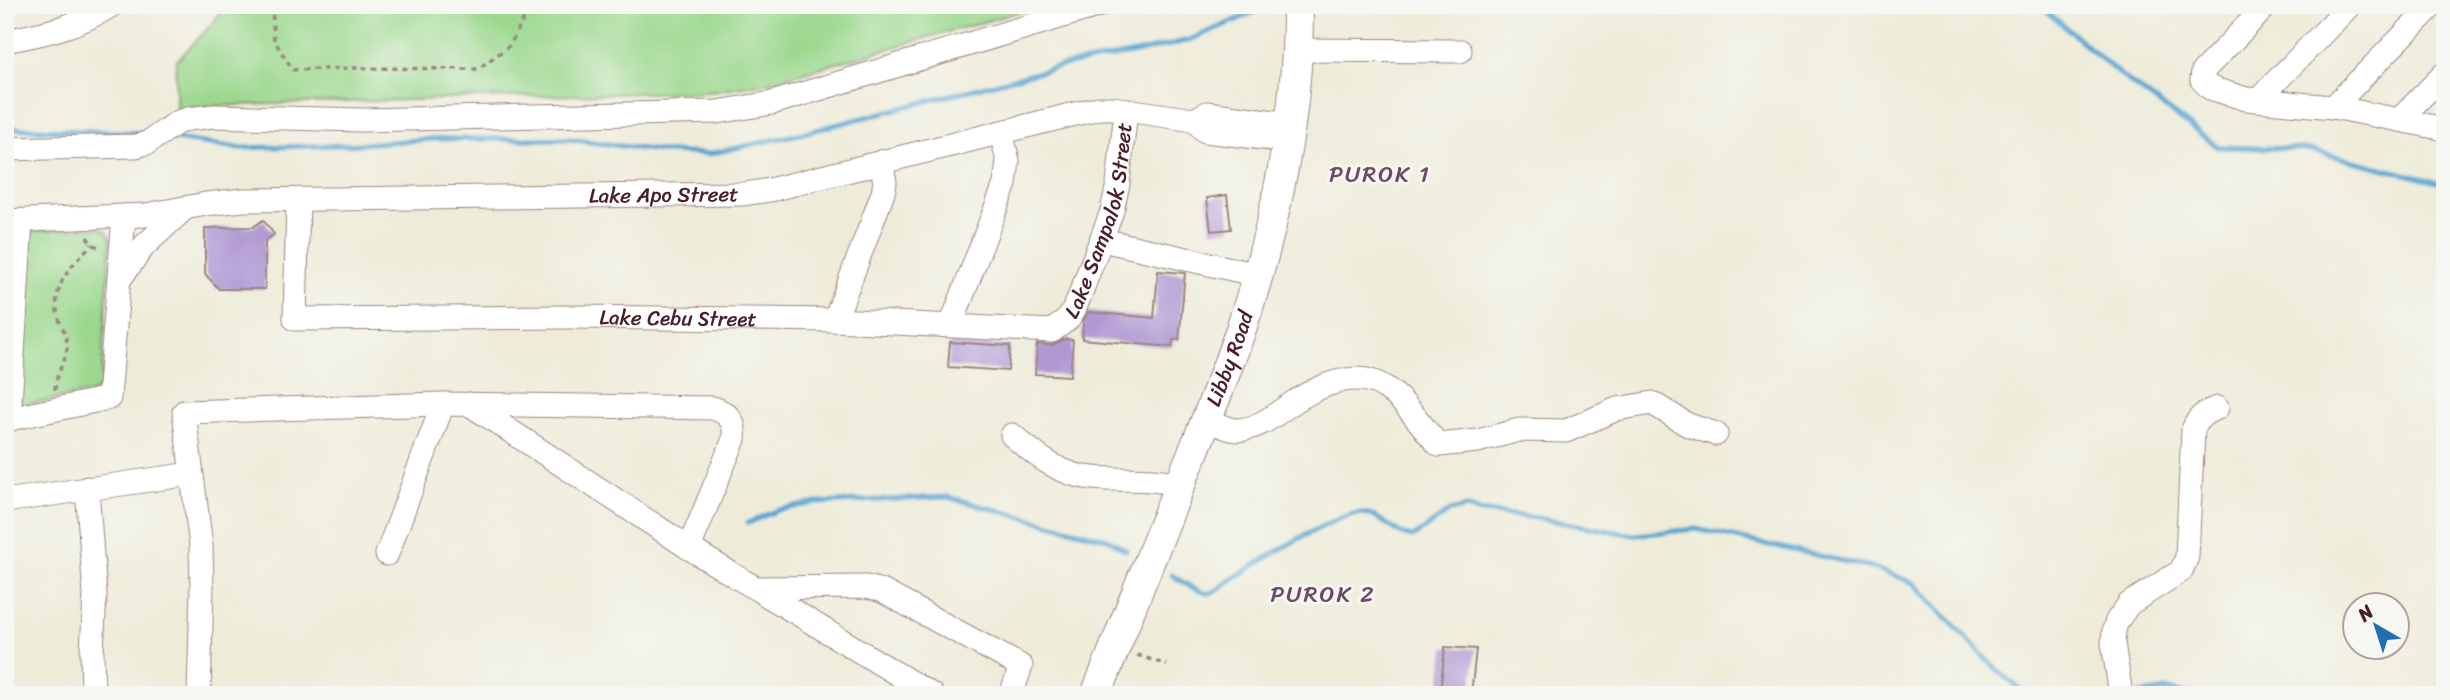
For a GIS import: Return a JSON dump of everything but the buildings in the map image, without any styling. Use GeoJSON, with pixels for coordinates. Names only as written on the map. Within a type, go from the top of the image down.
{"type":"FeatureCollection","features":[{"type":"Feature","properties":{"kind":"main road","name":"Libby Road"},"geometry":{"type":"LineString","coordinates":[[1096,695],[1207,419],[1258,275],[1276,204],[1289,132],[1297,50],[1298,5]]}},
{"type":"Feature","properties":{"kind":"street"},"geometry":{"type":"LineString","coordinates":[[5,41],[48,33],[93,17],[111,5]]}},
{"type":"Feature","properties":{"kind":"street"},"geometry":{"type":"LineString","coordinates":[[5,149],[136,146],[147,143],[188,118],[361,120],[718,112],[772,103],[1100,5]]}},
{"type":"Feature","properties":{"kind":"street"},"geometry":{"type":"LineString","coordinates":[[2267,5],[2208,65],[2201,76],[2204,84],[2234,96],[2333,107],[2445,129]]}},
{"type":"Feature","properties":{"kind":"street"},"geometry":{"type":"LineString","coordinates":[[2258,100],[2350,5]]}},
{"type":"Feature","properties":{"kind":"street"},"geometry":{"type":"LineString","coordinates":[[2333,107],[2433,5]]}},
{"type":"Feature","properties":{"kind":"street"},"geometry":{"type":"LineString","coordinates":[[1297,50],[1461,51]]}},
{"type":"Feature","properties":{"kind":"street"},"geometry":{"type":"LineString","coordinates":[[2400,119],[2445,73]]}},
{"type":"Feature","properties":{"kind":"street","name":"Lake Apo Street"},"geometry":{"type":"LineString","coordinates":[[13,221],[124,216],[243,200],[716,196],[770,190],[1099,108],[1194,120],[1205,131],[1289,132]]}},
{"type":"Feature","properties":{"kind":"street","name":"Lake Sampalok Street"},"geometry":{"type":"LineString","coordinates":[[1061,327],[1074,308],[1102,240],[1118,184],[1126,110]]}},
{"type":"Feature","properties":{"kind":"street"},"geometry":{"type":"LineString","coordinates":[[951,325],[1005,184],[1007,161],[1001,132]]}},
{"type":"Feature","properties":{"kind":"street"},"geometry":{"type":"LineString","coordinates":[[835,320],[883,193],[885,182],[881,162]]}},
{"type":"Feature","properties":{"kind":"street","name":"Lake Cebu Street"},"geometry":{"type":"LineString","coordinates":[[298,200],[295,319],[570,317],[835,320],[1040,331],[1052,331],[1061,327]]}},
{"type":"Feature","properties":{"kind":"street"},"geometry":{"type":"LineString","coordinates":[[119,280],[144,247],[186,207]]}},
{"type":"Feature","properties":{"kind":"street"},"geometry":{"type":"LineString","coordinates":[[13,221],[7,420],[109,398],[124,216]]}},
{"type":"Feature","properties":{"kind":"street"},"geometry":{"type":"LineString","coordinates":[[1102,240],[1258,275]]}},
{"type":"Feature","properties":{"kind":"street"},"geometry":{"type":"LineString","coordinates":[[1207,419],[1234,430],[1257,427],[1296,400],[1325,386],[1358,377],[1382,385],[1406,404],[1422,429],[1439,445],[1478,441],[1519,430],[1566,431],[1617,409],[1652,403],[1688,425],[1716,435]]}},
{"type":"Feature","properties":{"kind":"street"},"geometry":{"type":"LineString","coordinates":[[387,554],[443,404]]}},
{"type":"Feature","properties":{"kind":"street"},"geometry":{"type":"LineString","coordinates":[[199,695],[201,546],[184,412],[443,404],[713,408],[723,411],[731,419],[735,429],[734,439],[689,548]]}},
{"type":"Feature","properties":{"kind":"street"},"geometry":{"type":"LineString","coordinates":[[469,404],[689,548],[932,695]]}},
{"type":"Feature","properties":{"kind":"street"},"geometry":{"type":"LineString","coordinates":[[2121,695],[2114,655],[2114,630],[2117,621],[2129,604],[2181,570],[2187,557],[2193,430],[2197,419],[2217,408]]}},
{"type":"Feature","properties":{"kind":"street"},"geometry":{"type":"LineString","coordinates":[[1012,435],[1033,453],[1074,475],[1093,478],[1149,478],[1180,485]]}},
{"type":"Feature","properties":{"kind":"street"},"geometry":{"type":"LineString","coordinates":[[5,501],[191,474]]}},
{"type":"Feature","properties":{"kind":"street"},"geometry":{"type":"LineString","coordinates":[[87,488],[95,594],[93,695]]}},
{"type":"Feature","properties":{"kind":"street"},"geometry":{"type":"LineString","coordinates":[[757,588],[867,587],[882,591],[1021,666],[1011,695]]}},
{"type":"Feature","properties":{"kind":"path"},"geometry":{"type":"LineString","coordinates":[[272,5],[274,40],[293,70],[478,69],[510,45],[531,5]]}},
{"type":"Feature","properties":{"kind":"path"},"geometry":{"type":"LineString","coordinates":[[86,218],[86,235],[92,244],[103,250],[121,250]]}},
{"type":"Feature","properties":{"kind":"path"},"geometry":{"type":"LineString","coordinates":[[58,409],[55,382],[67,348],[57,311],[57,293],[67,272],[92,244]]}},
{"type":"Feature","properties":{"kind":"path"},"geometry":{"type":"LineString","coordinates":[[1115,648],[1167,665]]}},
{"type":"Feature","properties":{"kind":"green space"},"geometry":{"type":"Polygon","coordinates":[[[224,5],[1044,5],[769,82],[710,91],[176,107],[176,62],[214,22],[224,5]]]}},
{"type":"Feature","properties":{"kind":"green space"},"geometry":{"type":"Polygon","coordinates":[[[99,227],[108,232],[111,239],[101,385],[95,392],[23,405],[20,401],[29,235],[33,231],[99,227]]]}},
{"type":"Feature","properties":{"kind":"waterway"},"geometry":{"type":"LineString","coordinates":[[2040,5],[2119,74],[2218,147],[2306,149],[2445,184]]}},
{"type":"Feature","properties":{"kind":"waterway"},"geometry":{"type":"LineString","coordinates":[[168,138],[238,148],[432,139],[569,139],[667,152],[709,154],[808,132],[1063,66],[1189,40],[1267,7]]}},
{"type":"Feature","properties":{"kind":"waterway"},"geometry":{"type":"LineString","coordinates":[[5,128],[147,133]]}},
{"type":"Feature","properties":{"kind":"waterway"},"geometry":{"type":"LineString","coordinates":[[748,523],[778,510],[816,503],[947,497],[1108,539],[1126,550]]}},
{"type":"Feature","properties":{"kind":"waterway"},"geometry":{"type":"LineString","coordinates":[[1172,575],[1196,590],[1210,593],[1316,530],[1333,521],[1360,513],[1374,516],[1399,532],[1413,537],[1450,511],[1467,507],[1476,511],[1537,518],[1634,535],[1696,529],[1874,568],[1914,583],[1986,659],[2029,695]]}},
{"type":"Feature","properties":{"kind":"waterway"},"geometry":{"type":"LineString","coordinates":[[2432,695],[2445,686]]}},
{"type":"Feature","properties":{"kind":"waterway"},"geometry":{"type":"LineString","coordinates":[[2135,695],[2167,690],[2192,695]]}},
{"type":"Feature","properties":{"kind":"district","name":"PUROK 1"},"geometry":{"type":"Point","coordinates":[1380,174]}},
{"type":"Feature","properties":{"kind":"district","name":"PUROK 2"},"geometry":{"type":"Point","coordinates":[1323,594]}}]}
